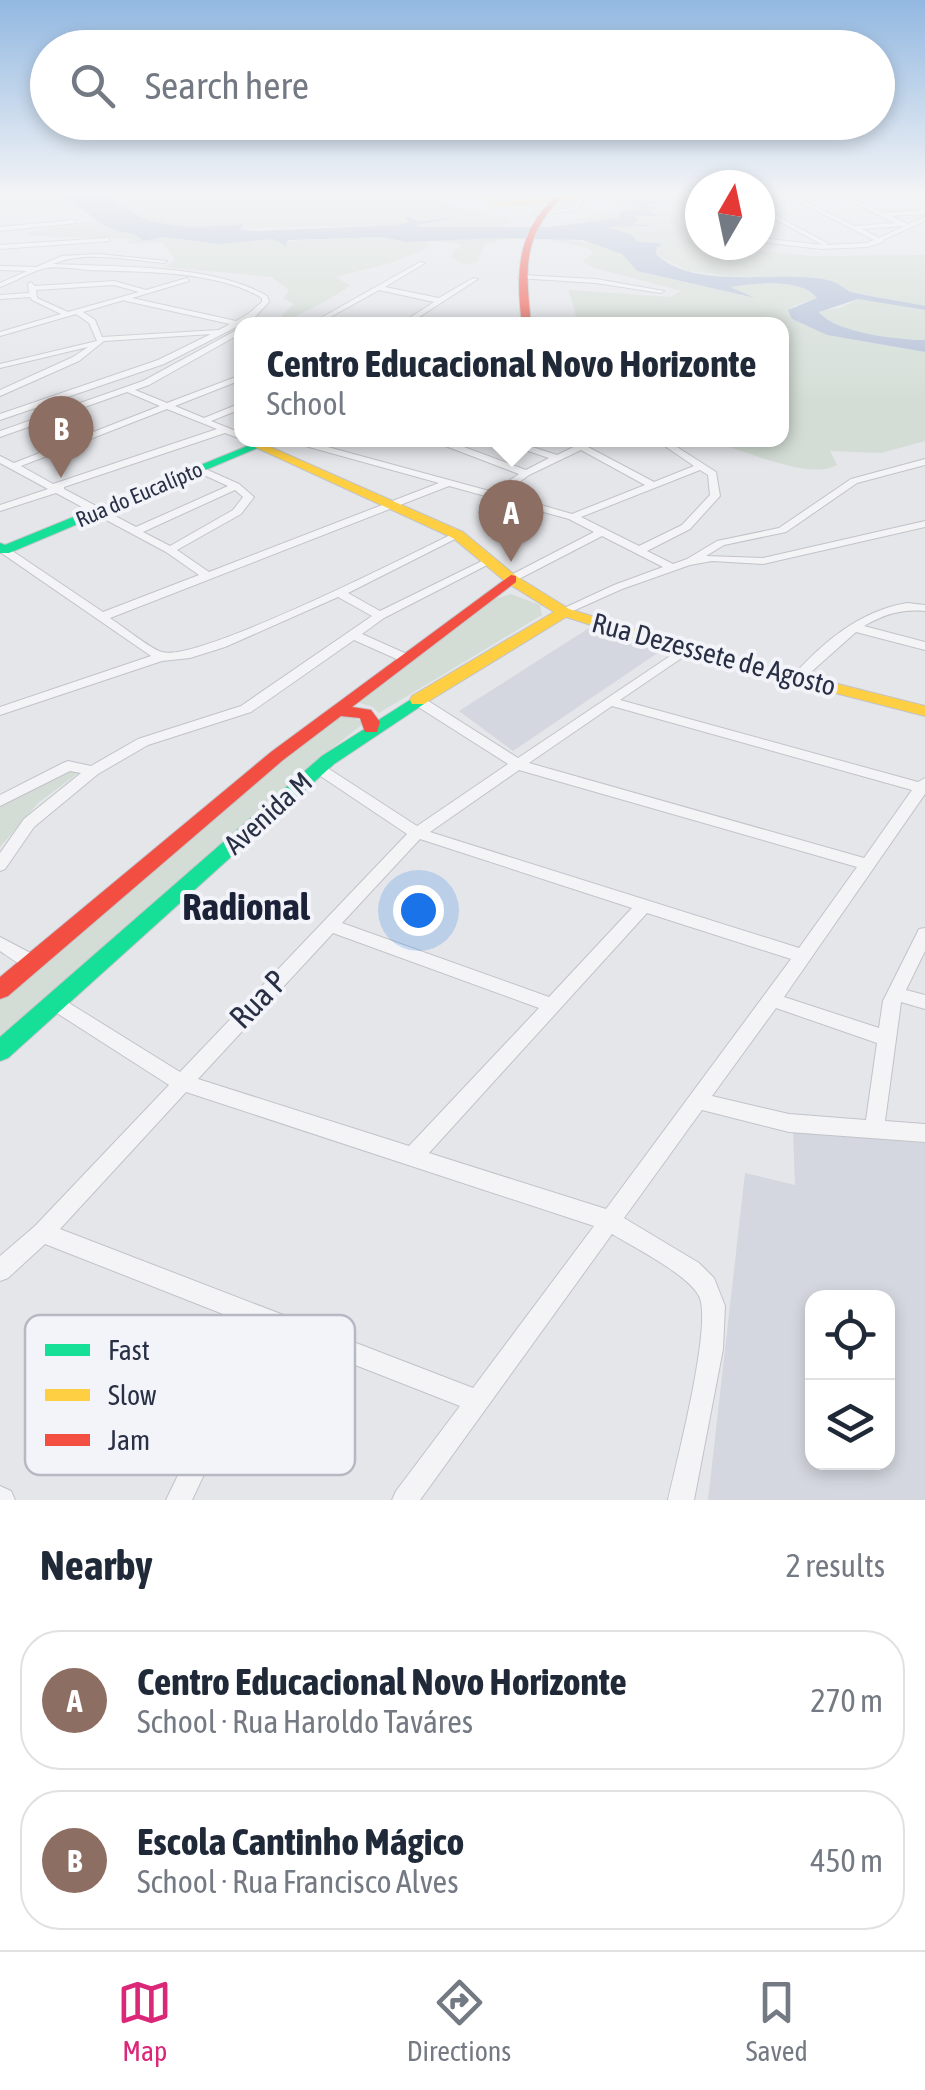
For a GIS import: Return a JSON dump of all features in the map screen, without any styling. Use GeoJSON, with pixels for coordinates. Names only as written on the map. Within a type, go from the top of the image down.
{"type":"FeatureCollection","features":[{"type":"Feature","properties":{"kind":"street"},"geometry":{"type":"LineString","coordinates":[[0,285],[47,264]]}},
{"type":"Feature","properties":{"kind":"street"},"geometry":{"type":"LineString","coordinates":[[327,317],[420,264]]}},
{"type":"Feature","properties":{"kind":"street"},"geometry":{"type":"LineString","coordinates":[[524,264],[520,278],[525,317]]}},
{"type":"Feature","properties":{"kind":"street"},"geometry":{"type":"LineString","coordinates":[[0,268],[196,277],[253,287],[265,297],[252,317]]}},
{"type":"Feature","properties":{"kind":"street"},"geometry":{"type":"LineString","coordinates":[[31,292],[38,269]]}},
{"type":"Feature","properties":{"kind":"street"},"geometry":{"type":"LineString","coordinates":[[0,334],[196,277]]}},
{"type":"Feature","properties":{"kind":"street"},"geometry":{"type":"LineString","coordinates":[[520,278],[596,281],[661,291]]}},
{"type":"Feature","properties":{"kind":"street"},"geometry":{"type":"LineString","coordinates":[[416,317],[475,279]]}},
{"type":"Feature","properties":{"kind":"street"},"geometry":{"type":"LineString","coordinates":[[1,298],[114,283],[146,292]]}},
{"type":"Feature","properties":{"kind":"street"},"geometry":{"type":"LineString","coordinates":[[380,288],[441,302]]}},
{"type":"Feature","properties":{"kind":"street"},"geometry":{"type":"LineString","coordinates":[[31,292],[68,314]]}},
{"type":"Feature","properties":{"kind":"street"},"geometry":{"type":"LineString","coordinates":[[124,298],[234,329]]}},
{"type":"Feature","properties":{"kind":"street"},"geometry":{"type":"LineString","coordinates":[[78,312],[92,322],[101,340]]}},
{"type":"Feature","properties":{"kind":"street"},"geometry":{"type":"LineString","coordinates":[[0,366],[101,340],[170,331],[234,330]]}},
{"type":"Feature","properties":{"kind":"street"},"geometry":{"type":"LineString","coordinates":[[0,417],[146,368],[218,331]]}},
{"type":"Feature","properties":{"kind":"street"},"geometry":{"type":"LineString","coordinates":[[0,434],[182,366],[234,333]]}},
{"type":"Feature","properties":{"kind":"street"},"geometry":{"type":"LineString","coordinates":[[0,393],[76,359],[101,340]]}},
{"type":"Feature","properties":{"kind":"street"},"geometry":{"type":"LineString","coordinates":[[16,465],[234,380]]}},
{"type":"Feature","properties":{"kind":"street"},"geometry":{"type":"LineString","coordinates":[[125,388],[234,434]]}},
{"type":"Feature","properties":{"kind":"street"},"geometry":{"type":"LineString","coordinates":[[203,421],[234,409]]}},
{"type":"Feature","properties":{"kind":"street"},"geometry":{"type":"LineString","coordinates":[[0,508],[224,430]]}},
{"type":"Feature","properties":{"kind":"street","name":"Rua do Eucalípto"},"geometry":{"type":"LineString","coordinates":[[2,549],[247,447]]}},
{"type":"Feature","properties":{"kind":"street","name":"Rua Dezessete de Agosto"},"geometry":{"type":"LineString","coordinates":[[273,447],[458,535],[510,579],[564,612],[685,650],[925,710]]}},
{"type":"Feature","properties":{"kind":"street"},"geometry":{"type":"LineString","coordinates":[[319,447],[573,517],[673,568]]}},
{"type":"Feature","properties":{"kind":"street"},"geometry":{"type":"LineString","coordinates":[[456,447],[526,474]]}},
{"type":"Feature","properties":{"kind":"street"},"geometry":{"type":"LineString","coordinates":[[525,447],[557,458]]}},
{"type":"Feature","properties":{"kind":"street"},"geometry":{"type":"LineString","coordinates":[[494,496],[578,447]]}},
{"type":"Feature","properties":{"kind":"street"},"geometry":{"type":"LineString","coordinates":[[592,447],[655,486]]}},
{"type":"Feature","properties":{"kind":"street"},"geometry":{"type":"LineString","coordinates":[[640,550],[686,526],[714,496],[713,474],[671,447]]}},
{"type":"Feature","properties":{"kind":"street"},"geometry":{"type":"LineString","coordinates":[[0,460],[58,487],[208,576]]}},
{"type":"Feature","properties":{"kind":"street"},"geometry":{"type":"LineString","coordinates":[[564,612],[618,586],[688,562],[722,543],[782,530],[854,480],[925,462]]}},
{"type":"Feature","properties":{"kind":"street"},"geometry":{"type":"LineString","coordinates":[[573,517],[698,467]]}},
{"type":"Feature","properties":{"kind":"street"},"geometry":{"type":"LineString","coordinates":[[170,550],[246,505],[250,497],[236,486],[198,469]]}},
{"type":"Feature","properties":{"kind":"street"},"geometry":{"type":"LineString","coordinates":[[102,617],[448,483]]}},
{"type":"Feature","properties":{"kind":"street"},"geometry":{"type":"LineString","coordinates":[[136,531],[236,486]]}},
{"type":"Feature","properties":{"kind":"street"},"geometry":{"type":"LineString","coordinates":[[688,562],[712,558],[762,561],[925,524]]}},
{"type":"Feature","properties":{"kind":"street"},"geometry":{"type":"LineString","coordinates":[[782,530],[806,550]]}},
{"type":"Feature","properties":{"kind":"street"},"geometry":{"type":"LineString","coordinates":[[510,579],[604,531]]}},
{"type":"Feature","properties":{"kind":"street"},"geometry":{"type":"LineString","coordinates":[[0,711],[160,657],[204,650],[338,593],[458,535]]}},
{"type":"Feature","properties":{"kind":"street"},"geometry":{"type":"LineString","coordinates":[[2,549],[160,657]]}},
{"type":"Feature","properties":{"kind":"street"},"geometry":{"type":"LineString","coordinates":[[0,865],[28,823],[93,771],[144,742],[246,709],[380,616],[490,561]]}},
{"type":"Feature","properties":{"kind":"street","name":"Avenida M"},"geometry":{"type":"LineString","coordinates":[[0,990],[336,710],[510,579]]}},
{"type":"Feature","properties":{"kind":"street"},"geometry":{"type":"LineString","coordinates":[[338,593],[380,616]]}},
{"type":"Feature","properties":{"kind":"street"},"geometry":{"type":"LineString","coordinates":[[482,600],[515,593],[543,599],[551,611],[543,624]]}},
{"type":"Feature","properties":{"kind":"street"},"geometry":{"type":"LineString","coordinates":[[798,678],[856,628],[894,606],[925,608]]}},
{"type":"Feature","properties":{"kind":"street","name":"Avenida M"},"geometry":{"type":"LineString","coordinates":[[0,1052],[318,768],[371,728],[564,612]]}},
{"type":"Feature","properties":{"kind":"street"},"geometry":{"type":"LineString","coordinates":[[856,628],[925,646]]}},
{"type":"Feature","properties":{"kind":"street"},"geometry":{"type":"LineString","coordinates":[[354,635],[405,658]]}},
{"type":"Feature","properties":{"kind":"street","name":"Rua P"},"geometry":{"type":"LineString","coordinates":[[0,1270],[42,1233],[417,833],[685,650]]}},
{"type":"Feature","properties":{"kind":"street"},"geometry":{"type":"LineString","coordinates":[[417,700],[519,765],[866,864]]}},
{"type":"Feature","properties":{"kind":"street"},"geometry":{"type":"LineString","coordinates":[[405,1500],[772,1000],[923,786],[611,702]]}},
{"type":"Feature","properties":{"kind":"street"},"geometry":{"type":"LineString","coordinates":[[336,710],[365,714],[372,722],[371,728]]}},
{"type":"Feature","properties":{"kind":"street"},"geometry":{"type":"LineString","coordinates":[[0,801],[68,766],[93,771]]}},
{"type":"Feature","properties":{"kind":"street"},"geometry":{"type":"LineString","coordinates":[[318,768],[417,833],[802,956]]}},
{"type":"Feature","properties":{"kind":"street"},"geometry":{"type":"LineString","coordinates":[[412,1156],[644,906]]}},
{"type":"Feature","properties":{"kind":"street"},"geometry":{"type":"LineString","coordinates":[[328,925],[551,1004]]}},
{"type":"Feature","properties":{"kind":"street"},"geometry":{"type":"LineString","coordinates":[[875,1127],[892,1001],[925,934]]}},
{"type":"Feature","properties":{"kind":"street"},"geometry":{"type":"LineString","coordinates":[[0,942],[32,962]]}},
{"type":"Feature","properties":{"kind":"street"},"geometry":{"type":"LineString","coordinates":[[897,994],[925,1002]]}},
{"type":"Feature","properties":{"kind":"street"},"geometry":{"type":"LineString","coordinates":[[772,1000],[886,1038]]}},
{"type":"Feature","properties":{"kind":"street"},"geometry":{"type":"LineString","coordinates":[[54,1003],[180,1082],[608,1220],[692,1271],[706,1286],[714,1306],[712,1350],[681,1500]]}},
{"type":"Feature","properties":{"kind":"street"},"geometry":{"type":"LineString","coordinates":[[698,1101],[789,1122],[925,1133]]}},
{"type":"Feature","properties":{"kind":"street"},"geometry":{"type":"LineString","coordinates":[[42,1233],[247,1315]]}},
{"type":"Feature","properties":{"kind":"street"},"geometry":{"type":"LineString","coordinates":[[355,1356],[477,1402]]}},
{"type":"Feature","properties":{"kind":"street"},"geometry":{"type":"LineString","coordinates":[[179,1500],[191,1475]]}},
{"type":"Feature","properties":{"kind":"shaded area"},"geometry":{"type":"Polygon","coordinates":[[[386,264],[336,277],[350,285],[293,317],[282,315],[294,304],[283,298],[289,290],[271,277],[165,267],[386,264]]]}},
{"type":"Feature","properties":{"kind":"shaded area"},"geometry":{"type":"Polygon","coordinates":[[[587,264],[631,264],[637,271],[749,297],[729,287],[764,283],[800,287],[817,298],[793,306],[792,319],[827,335],[925,352],[925,441],[881,453],[830,451],[837,465],[826,469],[781,464],[729,447],[789,447],[789,317],[576,317],[569,290],[670,297],[682,291],[587,264]]]}},
{"type":"Feature","properties":{"kind":"shaded area"},"geometry":{"type":"Polygon","coordinates":[[[675,264],[925,264],[925,306],[852,292],[823,279],[688,271],[675,264]]]}},
{"type":"Feature","properties":{"kind":"shaded area"},"geometry":{"type":"Polygon","coordinates":[[[858,299],[925,310],[925,340],[855,331],[820,314],[858,299]]]}},
{"type":"Feature","properties":{"kind":"shaded area"},"geometry":{"type":"Polygon","coordinates":[[[511,594],[540,605],[542,615],[379,713],[351,700],[492,600],[511,594]]]}},
{"type":"Feature","properties":{"kind":"shaded area"},"geometry":{"type":"Polygon","coordinates":[[[589,628],[662,650],[513,751],[459,711],[589,628]]]}},
{"type":"Feature","properties":{"kind":"shaded area"},"geometry":{"type":"Polygon","coordinates":[[[339,716],[364,723],[310,766],[0,1041],[0,1000],[339,716]]]}},
{"type":"Feature","properties":{"kind":"shaded area"},"geometry":{"type":"Polygon","coordinates":[[[67,769],[81,771],[38,803],[0,847],[0,806],[67,769]]]}},
{"type":"Feature","properties":{"kind":"shaded area"},"geometry":{"type":"Polygon","coordinates":[[[793,1131],[925,1143],[925,1500],[708,1500],[745,1173],[795,1185],[793,1131]]]}},
{"type":"Feature","properties":{"kind":"water"},"geometry":{"type":"Polygon","coordinates":[[[631,264],[671,264],[712,276],[823,279],[849,291],[925,306],[925,310],[858,299],[819,312],[853,330],[925,340],[925,352],[827,335],[792,319],[788,310],[817,298],[800,287],[764,283],[730,287],[755,298],[637,271],[631,264]]]}},
{"type":"Feature","properties":{"kind":"traffic: fast"},"geometry":{"type":"LineString","coordinates":[[0,547],[4,550],[253,447]]}},
{"type":"Feature","properties":{"kind":"traffic: fast"},"geometry":{"type":"LineString","coordinates":[[0,1051],[328,760],[418,700]]}},
{"type":"Feature","properties":{"kind":"traffic: slow"},"geometry":{"type":"LineString","coordinates":[[263,447],[458,535],[511,579],[564,612],[685,650],[925,711]]}},
{"type":"Feature","properties":{"kind":"traffic: slow"},"geometry":{"type":"LineString","coordinates":[[418,700],[564,612]]}},
{"type":"Feature","properties":{"kind":"traffic: jam"},"geometry":{"type":"LineString","coordinates":[[524,264],[525,317]]}},
{"type":"Feature","properties":{"kind":"traffic: jam"},"geometry":{"type":"LineString","coordinates":[[0,990],[277,756],[511,579]]}},
{"type":"Feature","properties":{"kind":"traffic: jam"},"geometry":{"type":"LineString","coordinates":[[335,710],[365,714],[372,722],[371,728]]}},
{"type":"Feature","properties":{"kind":"place","name":"Escola Cantinho Mágico"},"geometry":{"type":"Point","coordinates":[61,478]}},
{"type":"Feature","properties":{"kind":"place","name":"Centro Educacional Novo Horizonte"},"geometry":{"type":"Point","coordinates":[511,562]}},
{"type":"Feature","properties":{"kind":"district","name":"Radional"},"geometry":{"type":"Point","coordinates":[246,906]}}]}
